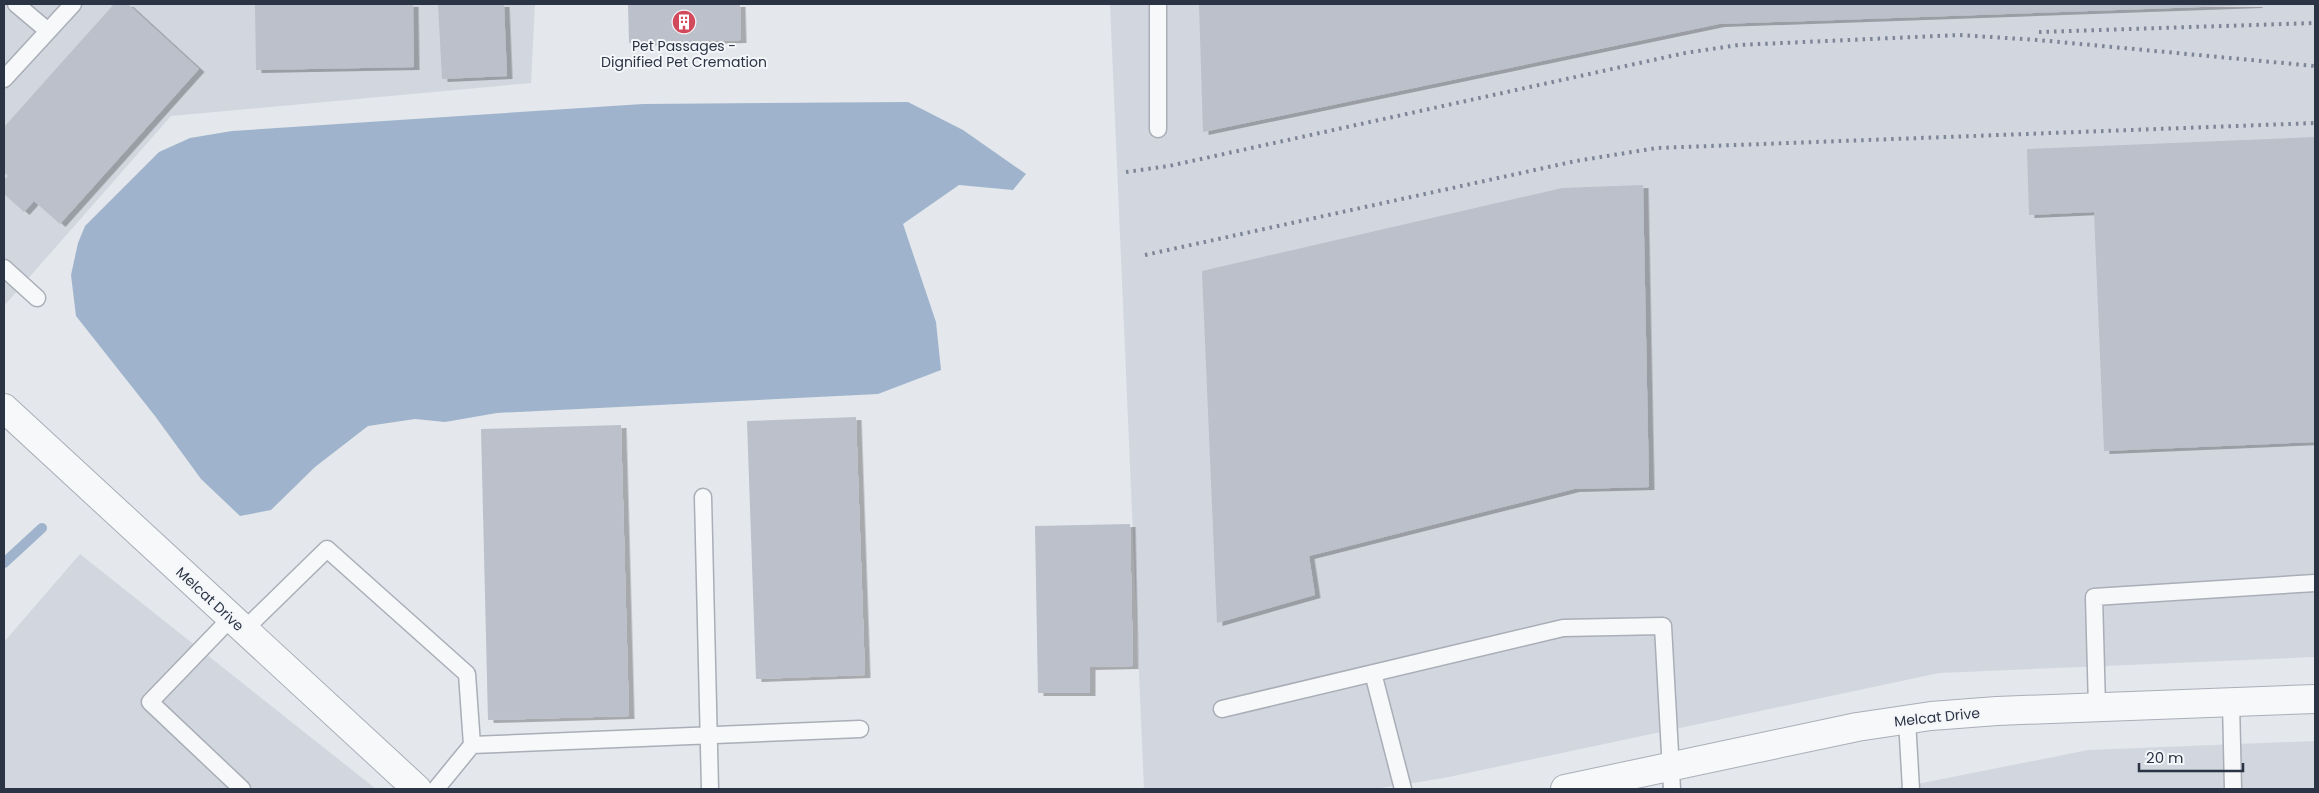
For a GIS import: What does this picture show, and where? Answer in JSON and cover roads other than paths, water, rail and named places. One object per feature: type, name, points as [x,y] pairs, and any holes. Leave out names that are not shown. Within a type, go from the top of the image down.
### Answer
[{"type":"street","name":"Melcat Drive","points":[[4,408],[238,624],[421,789]]},
{"type":"street","name":"Melcat Drive","points":[[1565,789],[1671,778],[1857,727],[1907,720],[1997,711],[2315,699]]},
{"type":"lane","points":[[16,4],[48,31]]},
{"type":"lane","points":[[4,79],[73,4]]},
{"type":"lane","points":[[1158,4],[1158,129]]},
{"type":"lane","points":[[4,268],[37,298]]},
{"type":"lane","points":[[703,497],[710,789]]},
{"type":"lane","points":[[242,789],[150,702],[327,549],[467,674],[472,745]]},
{"type":"lane","points":[[2096,707],[2094,597],[2315,583]]},
{"type":"lane","points":[[1222,709],[1563,628],[1662,626],[1671,778]]},
{"type":"lane","points":[[1373,673],[1403,789]]},
{"type":"lane","points":[[2232,702],[2233,789]]},
{"type":"lane","points":[[1907,720],[1911,789]]},
{"type":"lane","points":[[421,789],[472,745],[860,729]]},
{"type":"water","points":[[908,102],[963,130],[1026,174],[1013,190],[959,185],[903,224],[936,322],[941,370],[878,394],[497,413],[445,422],[415,419],[368,426],[315,467],[271,510],[240,516],[201,479],[155,416],[76,316],[71,275],[78,243],[85,226],[159,152],[190,138],[232,131],[643,104]]},
{"type":"waterway","points":[[4,563],[42,528]]},
{"type":"railway","points":[[2039,32],[2315,23]]},
{"type":"railway","points":[[1126,172],[1169,166],[1685,53],[1738,45],[1959,35],[2038,40],[2315,66]]},
{"type":"railway","points":[[1145,255],[1576,161],[1657,148],[2315,123]]},
{"type":"place","name":"Pet Passages - Dignified Pet Cremation","points":[[684,22]]}]
